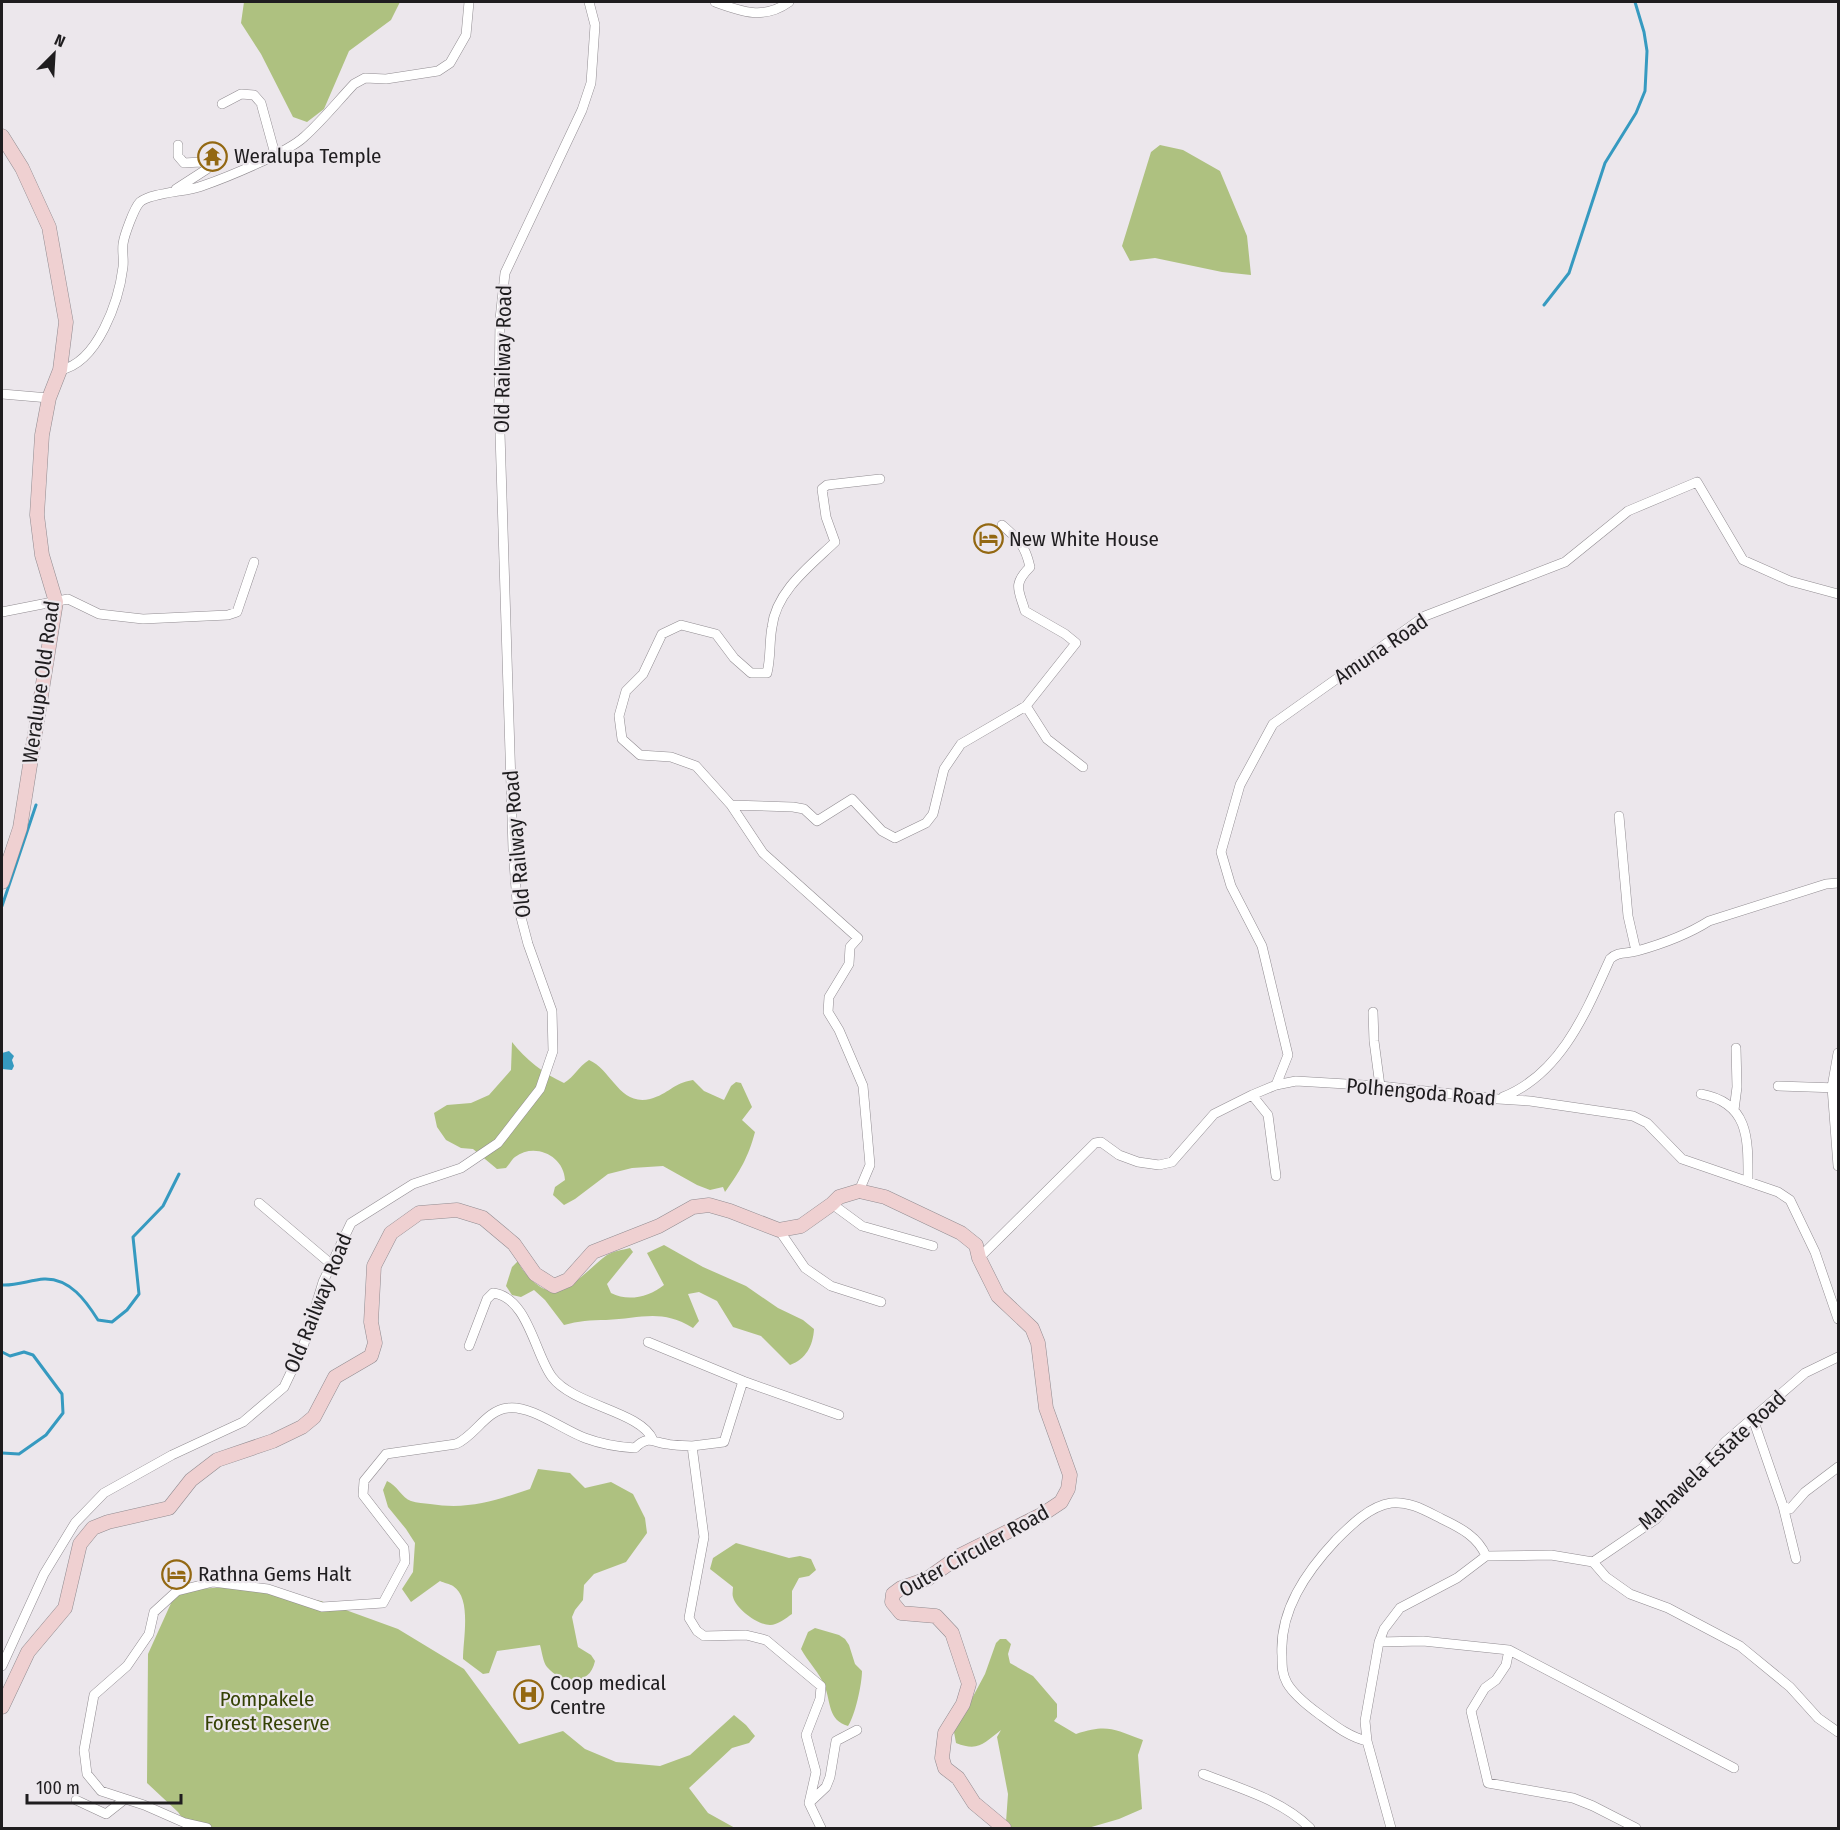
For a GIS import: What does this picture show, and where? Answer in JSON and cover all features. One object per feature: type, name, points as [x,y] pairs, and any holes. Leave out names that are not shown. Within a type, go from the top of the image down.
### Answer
[{"type":"street","points":[[60,370],[71,368],[93,349],[110,317],[123,267],[123,242],[135,209],[141,202],[171,192],[200,187],[303,139],[354,84],[365,78],[386,79],[438,71],[450,63],[466,35],[469,2]]},
{"type":"street","name":"Old Railway Road","points":[[2,1666],[44,1574],[75,1523],[104,1493],[172,1455],[243,1422],[284,1387],[303,1347],[323,1282],[351,1223],[413,1184],[461,1168],[498,1143],[540,1089],[553,1051],[552,1011],[528,944],[518,902],[513,849],[500,401],[500,319],[505,273],[582,110],[591,83],[595,25],[590,2]]},
{"type":"street","points":[[715,2],[746,13],[779,9],[789,2]]},
{"type":"street","points":[[222,104],[241,94],[254,95],[261,104],[275,154]]},
{"type":"street","name":"Weralupe Old Road","points":[[2,136],[22,168],[49,227],[66,322],[60,370],[49,398],[42,435],[37,514],[42,555],[56,602],[20,828],[2,882]]},
{"type":"street","points":[[171,192],[207,169],[207,165],[201,162],[184,163],[178,156],[178,146]]},
{"type":"street","points":[[2,394],[49,398]]},
{"type":"street","points":[[2,1707],[28,1652],[65,1608],[80,1544],[93,1528],[108,1521],[170,1508],[191,1480],[217,1460],[273,1441],[302,1427],[314,1417],[335,1377],[371,1356],[375,1343],[370,1323],[374,1266],[391,1233],[419,1213],[457,1210],[483,1218],[514,1244],[535,1274],[554,1286],[568,1280],[593,1251],[658,1226],[693,1207],[709,1205],[730,1210],[779,1230],[801,1226],[832,1204],[838,1197],[859,1191],[870,1165],[863,1086],[839,1030],[828,1012],[829,997],[849,964],[850,947],[858,938],[763,853],[731,805],[696,765],[672,757],[640,755],[622,739],[619,716],[626,691],[643,674],[662,634],[681,625],[716,634],[734,658],[751,673],[767,673],[771,657],[771,625],[780,601],[797,578],[835,542],[826,517],[822,489],[827,485],[880,479]]},
{"type":"street","name":"Amuna Road","points":[[1276,1085],[1288,1055],[1286,1044],[1262,946],[1231,886],[1221,852],[1240,785],[1273,724],[1425,616],[1565,562],[1628,511],[1697,482],[1743,560],[1790,581],[1839,594]]},
{"type":"street","points":[[731,805],[794,807],[804,809],[817,820],[852,799],[882,831],[895,838],[926,823],[933,814],[944,769],[961,744],[1026,706],[1076,644],[1065,634],[1025,611],[1018,584],[1020,577],[1030,567],[1027,554],[1021,542],[1002,525]]},
{"type":"street","points":[[2,612],[68,599],[99,614],[143,619],[228,615],[237,612],[241,606],[254,562]]},
{"type":"street","points":[[1026,706],[1047,739],[1083,767]]},
{"type":"street","points":[[1619,816],[1628,916],[1636,951]]},
{"type":"street","points":[[1498,1099],[1519,1091],[1546,1069],[1586,1014],[1610,959],[1616,954],[1636,951],[1692,932],[1709,921],[1826,884],[1839,883]]},
{"type":"street","points":[[1373,1012],[1380,1086]]},
{"type":"street","points":[[1734,1110],[1737,1087],[1736,1048]]},
{"type":"street","points":[[1838,1166],[1835,1088],[1839,1053]]},
{"type":"street","name":"Polhengoda Road","points":[[979,1258],[1095,1143],[1101,1142],[1119,1155],[1138,1162],[1159,1165],[1172,1162],[1214,1114],[1276,1085],[1296,1081],[1380,1086],[1530,1101],[1633,1116],[1647,1123],[1682,1159],[1778,1192],[1790,1200],[1815,1252],[1839,1319]]},
{"type":"street","points":[[1778,1086],[1835,1088]]},
{"type":"street","points":[[1701,1094],[1716,1097],[1734,1110],[1744,1123],[1748,1142],[1748,1181]]},
{"type":"street","points":[[1252,1095],[1268,1115],[1276,1176]]},
{"type":"street","name":"Outer Circuler Road","points":[[859,1191],[885,1197],[961,1233],[976,1245],[979,1258],[998,1296],[1032,1328],[1038,1343],[1046,1408],[1070,1475],[1068,1489],[1061,1502],[1043,1514],[961,1555],[927,1579],[901,1587],[893,1594],[892,1602],[901,1613],[936,1616],[952,1633],[969,1684],[963,1704],[945,1734],[942,1758],[945,1768],[958,1778],[974,1803],[1004,1828]]},
{"type":"street","points":[[259,1203],[331,1264]]},
{"type":"street","points":[[832,1204],[862,1226],[933,1246]]},
{"type":"street","points":[[779,1230],[805,1268],[831,1286],[881,1302]]},
{"type":"street","points":[[469,1346],[488,1299],[493,1293],[502,1294],[524,1316],[552,1378],[575,1396],[645,1426],[653,1440]]},
{"type":"street","points":[[648,1342],[743,1381],[839,1415]]},
{"type":"street","name":"Mahawela Estate Road","points":[[1593,1562],[1656,1519],[1725,1442],[1805,1373],[1839,1357]]},
{"type":"street","points":[[207,1828],[185,1823],[101,1791],[87,1774],[84,1750],[94,1695],[127,1666],[149,1634],[154,1612],[177,1591],[213,1582],[267,1588],[322,1607],[383,1603],[405,1562],[404,1548],[363,1495],[364,1481],[386,1454],[456,1444],[464,1440],[495,1412],[509,1408],[525,1410],[586,1438],[623,1447],[635,1448],[642,1441],[653,1440],[666,1444],[693,1446],[724,1442],[743,1381]]},
{"type":"street","points":[[1753,1419],[1783,1506],[1797,1559]]},
{"type":"street","points":[[693,1446],[704,1537],[688,1618],[697,1631],[704,1636],[746,1635],[766,1640],[821,1686],[820,1699],[806,1735],[816,1772],[809,1803],[821,1828]]},
{"type":"street","points":[[1783,1506],[1790,1509],[1805,1492],[1839,1467]]},
{"type":"street","points":[[1366,1741],[1341,1730],[1306,1704],[1288,1685],[1283,1674],[1281,1643],[1289,1606],[1299,1586],[1323,1553],[1345,1531],[1375,1507],[1392,1503],[1410,1503],[1463,1529],[1481,1545],[1486,1556]]},
{"type":"street","points":[[1391,1828],[1366,1741],[1365,1720],[1379,1642],[1384,1629],[1400,1608],[1457,1578],[1486,1556],[1551,1555],[1593,1562],[1606,1577],[1630,1594],[1668,1608],[1740,1646],[1790,1687],[1818,1718],[1839,1732]]},
{"type":"street","points":[[1379,1642],[1423,1641],[1509,1650],[1734,1768]]},
{"type":"street","points":[[1509,1650],[1506,1665],[1496,1680],[1485,1688],[1471,1711],[1488,1783],[1573,1798],[1636,1828]]},
{"type":"street","points":[[809,1803],[826,1787],[836,1741],[857,1730]]},
{"type":"street","points":[[1203,1774],[1283,1808],[1310,1828]]},
{"type":"street","points":[[76,1800],[106,1814],[125,1799]]},
{"type":"green space","points":[[244,2],[400,2],[391,20],[349,51],[324,109],[307,122],[293,117],[261,54],[241,23]]},
{"type":"green space","points":[[1160,145],[1183,150],[1220,171],[1247,236],[1251,275],[1222,272],[1155,258],[1130,261],[1122,246],[1151,152]]},
{"type":"green space","points":[[512,1042],[535,1066],[564,1083],[589,1060],[604,1071],[623,1092],[639,1100],[656,1097],[693,1080],[704,1091],[724,1100],[731,1086],[736,1082],[741,1083],[752,1107],[742,1120],[755,1132],[743,1164],[725,1192],[723,1187],[710,1190],[697,1185],[663,1166],[632,1168],[608,1174],[564,1205],[553,1195],[555,1187],[565,1180],[560,1164],[554,1158],[539,1151],[531,1151],[514,1158],[506,1168],[497,1169],[473,1149],[461,1148],[446,1140],[437,1127],[434,1113],[447,1105],[471,1103],[489,1095],[511,1070]]},
{"type":"green space","points":[[664,1245],[703,1267],[746,1286],[778,1308],[803,1320],[814,1329],[812,1341],[804,1355],[790,1365],[761,1336],[733,1327],[717,1301],[699,1292],[688,1294],[699,1321],[693,1328],[660,1316],[585,1321],[564,1325],[545,1300],[534,1290],[521,1297],[512,1295],[506,1286],[512,1267],[518,1261],[532,1280],[542,1288],[552,1291],[562,1289],[581,1278],[607,1255],[630,1248],[633,1252],[607,1284],[611,1293],[618,1296],[638,1297],[652,1293],[664,1285],[647,1253]]},
{"type":"green space","points":[[538,1469],[570,1473],[585,1488],[611,1482],[633,1494],[645,1518],[647,1533],[626,1562],[594,1574],[584,1585],[583,1600],[572,1617],[578,1647],[591,1655],[595,1661],[588,1675],[582,1679],[568,1680],[553,1673],[547,1667],[540,1645],[497,1651],[489,1673],[483,1674],[463,1659],[465,1609],[459,1592],[453,1586],[440,1581],[411,1602],[402,1589],[413,1572],[415,1543],[388,1507],[383,1490],[387,1481],[411,1501],[457,1506],[493,1501],[530,1489]]},
{"type":"green space","points":[[736,1543],[789,1558],[800,1556],[811,1559],[816,1570],[809,1576],[799,1578],[792,1591],[792,1614],[782,1621],[770,1625],[748,1616],[735,1602],[733,1587],[710,1569],[713,1558]]},
{"type":"green space","name":"Pompakele Forest Reserve","points":[[231,1587],[321,1601],[398,1629],[464,1669],[519,1744],[563,1731],[585,1749],[616,1762],[660,1766],[690,1755],[734,1715],[755,1736],[749,1743],[732,1748],[689,1788],[708,1813],[735,1828],[189,1828],[178,1812],[147,1783],[148,1654],[177,1590]]},
{"type":"green space","points":[[815,1628],[845,1639],[855,1664],[862,1671],[858,1700],[848,1726],[837,1720],[831,1710],[823,1682],[801,1649],[808,1632]]},
{"type":"green space","points":[[1000,1639],[1006,1639],[1011,1644],[1008,1654],[1010,1663],[1033,1676],[1057,1704],[1057,1717],[1054,1721],[1076,1734],[1096,1729],[1110,1729],[1143,1740],[1138,1755],[1142,1809],[1088,1828],[1011,1828],[1006,1822],[1008,1794],[997,1737],[1001,1730],[981,1745],[970,1747],[956,1743],[954,1732],[985,1674],[996,1643]]},
{"type":"water","points":[[9,1051],[14,1056],[12,1060],[14,1066],[12,1070],[2,1069],[2,1053]]},
{"type":"waterway","points":[[1544,305],[1569,273],[1605,163],[1636,113],[1645,91],[1647,51],[1635,2]]},
{"type":"waterway","points":[[2,906],[36,805]]},
{"type":"waterway","points":[[2,1285],[44,1279],[62,1282],[82,1298],[98,1320],[112,1322],[127,1310],[139,1294],[133,1237],[163,1206],[179,1174]]},
{"type":"waterway","points":[[2,1352],[10,1356],[24,1352],[33,1355],[62,1394],[63,1413],[46,1435],[19,1454],[2,1453]]},
{"type":"place","name":"Weralupa Temple","points":[[213,156]]},
{"type":"place","name":"New White House","points":[[988,539]]},
{"type":"place","name":"Rathna Gems Halt","points":[[177,1574]]},
{"type":"place","name":"Coop medical Centre","points":[[529,1695]]}]
